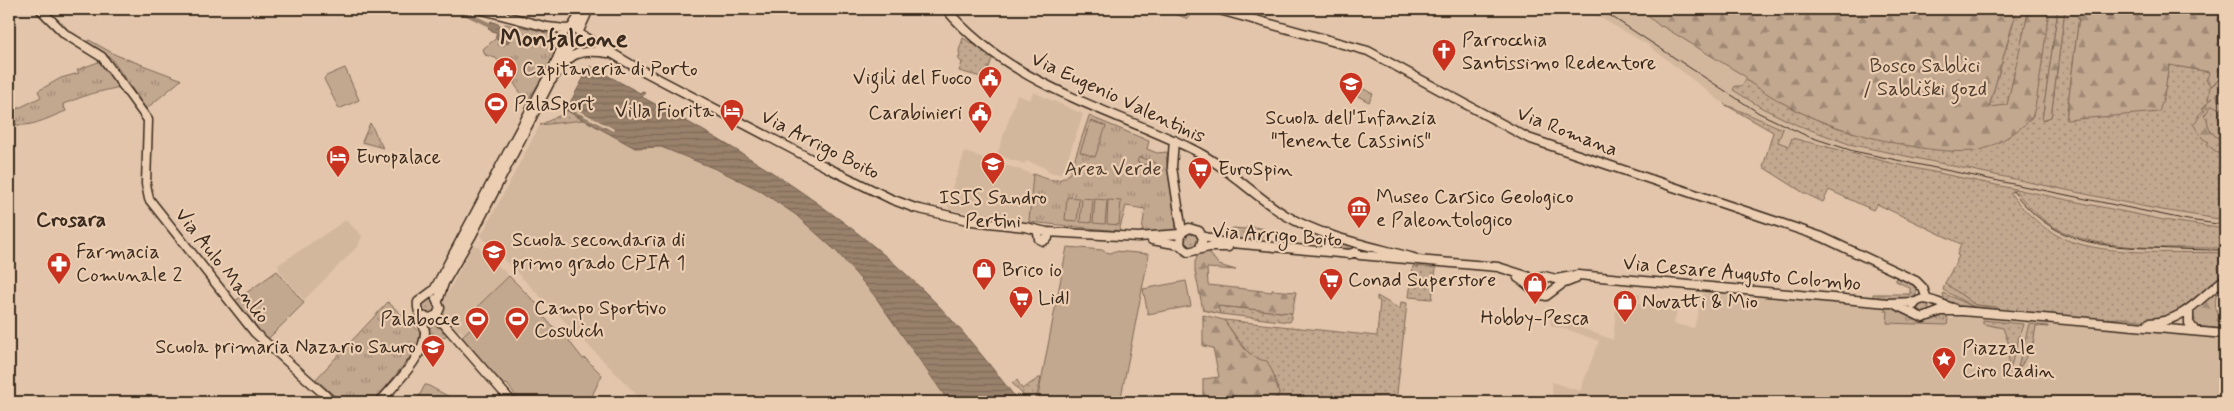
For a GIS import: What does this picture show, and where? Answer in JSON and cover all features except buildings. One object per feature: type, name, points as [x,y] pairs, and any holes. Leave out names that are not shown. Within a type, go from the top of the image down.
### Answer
[{"type":"main road","name":"Via Aulo Manlio","points":[[40,9],[64,34],[102,57],[148,120],[146,184],[149,199],[254,333],[332,402]]},
{"type":"main road","points":[[479,9],[547,27],[574,31]]},
{"type":"main road","points":[[380,402],[419,352],[424,341],[425,329],[417,309],[418,302],[434,290],[568,43],[583,9]]},
{"type":"main road","points":[[425,329],[434,316],[444,283],[472,235],[563,57],[568,43],[563,34],[574,31],[589,9]]},
{"type":"main road","name":"Via Eugenio Valentinis","points":[[946,9],[972,37],[1042,84],[1192,148],[1282,212],[1327,233],[1425,263],[1502,272],[1513,276],[1535,290]]},
{"type":"main road","name":"Via Romana","points":[[1216,9],[1368,51],[1528,138],[1822,237],[1921,285],[1929,300]]},
{"type":"main road","points":[[547,27],[568,43]]},
{"type":"main road","name":"Via Arrigo Boito","points":[[574,31],[609,52],[824,166],[891,199],[915,208],[955,218],[1044,232],[1138,237],[1180,245],[1185,251],[1191,252],[1200,248],[1235,248],[1354,255]]},
{"type":"main road","name":"Via Arrigo Boito","points":[[568,43],[609,52]]},
{"type":"main road","points":[[551,81],[568,58],[577,53],[584,51],[609,52]]},
{"type":"main road","points":[[1174,140],[1172,167],[1181,233],[1180,245]]},
{"type":"main road","name":"Via Arrigo Boito","points":[[1138,237],[1181,233],[1186,229],[1194,228],[1202,236],[1221,242],[1425,263]]},
{"type":"main road","points":[[1322,251],[1329,244],[1327,233]]},
{"type":"main road","name":"Via Arrigo Boito","points":[[1200,248],[1202,236]]},
{"type":"main road","points":[[1353,241],[1354,255]]},
{"type":"main road","name":"Via Eugenio Valentinis","points":[[1425,263],[1498,267],[1526,277],[1539,277]]},
{"type":"main road","name":"Via Cesare Augusto Colombo","points":[[1539,277],[1556,279],[1578,275],[1888,303],[1929,300],[1962,311]]},
{"type":"main road","points":[[1539,277],[1534,284],[1535,290],[1539,294],[1546,296],[1554,289],[1553,282],[1549,277]]},
{"type":"main road","name":"Via Cesare Augusto Colombo","points":[[1554,289],[1571,280],[1592,277]]},
{"type":"main road","points":[[2120,325],[2164,323],[2176,318],[2225,279]]},
{"type":"main road","points":[[1910,280],[1919,288],[1914,308],[1915,313]]},
{"type":"main road","points":[[428,296],[434,297],[438,301]]},
{"type":"main road","points":[[1929,300],[1933,308],[1930,315]]},
{"type":"main road","name":"Via Cesare Augusto Colombo","points":[[1888,303],[1923,318],[1941,311],[1962,311],[2225,334]]},
{"type":"main road","points":[[2189,308],[2189,323],[2195,331]]},
{"type":"main road","points":[[421,316],[434,316],[444,324],[512,402]]},
{"type":"shaded area","points":[[1585,9],[1645,9],[1644,13],[1661,27],[1684,38],[1747,77],[1741,86],[1733,90],[1762,108],[1797,125],[1849,144],[2156,209],[2225,220],[2225,229],[2164,220],[1895,164],[1840,151],[1803,139],[1789,146],[1778,142],[1783,129],[1724,104],[1648,45]]},
{"type":"shaded area","points":[[491,21],[500,25],[512,36],[507,44],[495,37],[497,33],[488,29]]},
{"type":"shaded area","points":[[590,66],[640,93],[642,91],[645,92],[642,97],[754,161],[826,209],[860,235],[938,305],[1019,402],[949,402],[874,295],[837,252],[796,215],[759,190],[718,170],[661,147],[635,148],[566,110]]},
{"type":"shaded area","points":[[1033,92],[1083,114],[1064,170],[1059,174],[1048,172],[1046,168],[1026,161],[1025,164],[997,155],[1017,95],[1030,100]]},
{"type":"shaded area","points":[[583,120],[635,148],[661,147],[718,170],[759,190],[796,215],[837,252],[874,295],[949,402],[644,402],[481,236],[540,125]]},
{"type":"shaded area","name":"ISIS Sandro Pertini","points":[[965,152],[1033,174],[1029,221],[991,217],[949,209],[947,202]]},
{"type":"shaded area","points":[[2015,189],[2039,216],[2055,227],[2085,240],[2115,245],[2225,248],[2225,253],[2120,250],[2074,243],[2055,233],[2031,216],[2010,193]]},
{"type":"shaded area","points":[[346,220],[362,236],[358,246],[304,300],[280,272],[278,265]]},
{"type":"shaded area","points":[[473,245],[479,247],[509,276],[480,305],[475,313],[472,327],[464,334],[448,323],[443,312],[443,302]]},
{"type":"shaded area","points":[[1618,291],[1640,294],[1639,303],[1677,310],[1674,324],[1694,328],[1704,291],[1890,307],[1917,321],[1925,322],[1938,318],[1952,319],[1956,317],[2225,338],[2225,402],[1553,402],[1552,382],[1580,391],[1599,341],[1569,330],[1551,326],[1551,319],[1568,323],[1613,340]]},
{"type":"green space","points":[[1163,9],[1193,9],[1188,19]]},
{"type":"green space","name":"Bosco Sablici / Sabliški gozd","points":[[1645,9],[2017,9],[1989,107],[2007,105],[2029,9],[2049,9],[2039,84],[2032,117],[2013,133],[1997,143],[1981,150],[1956,151],[1914,147],[1869,137],[1828,124],[1802,113],[1746,80],[1746,77],[1661,27],[1644,13]]},
{"type":"green space","points":[[2017,9],[2029,9],[2007,106],[1989,107]]},
{"type":"green space","points":[[2049,9],[2058,9],[2042,120],[2051,117],[2065,9],[2080,9],[2066,119],[2164,96],[2169,65],[2210,72],[2211,85],[2222,77],[2225,78],[2225,82],[2222,82],[2217,94],[2225,90],[2223,101],[2217,101],[2218,98],[2198,115],[2209,142],[2207,144],[2225,159],[2225,220],[2156,209],[1849,144],[1797,125],[1762,108],[1733,90],[1735,86],[1741,86],[1746,80],[1794,109],[1820,121],[1842,129],[1924,148],[2033,115]]},
{"type":"green space","points":[[2058,9],[2065,9],[2051,117],[2042,120]]},
{"type":"green space","points":[[2080,9],[2225,9],[2225,78],[2222,77],[2211,86],[2206,80],[2210,72],[2169,65],[2164,96],[2159,112],[2066,120]]},
{"type":"green space","points":[[505,24],[542,31],[555,38],[559,43],[553,61],[528,100],[525,99],[496,58],[485,55],[483,49],[499,36]]},
{"type":"green space","points":[[963,38],[991,55],[992,59],[985,78],[959,71],[962,63],[958,58],[960,57],[959,51]]},
{"type":"green space","points":[[89,40],[116,55],[181,80],[146,109],[111,58],[86,43]]},
{"type":"green space","points":[[101,61],[120,87],[90,94],[63,104],[66,111],[38,122],[23,125],[9,123],[9,113],[41,97],[38,91],[61,78],[79,73],[77,70]]},
{"type":"green space","points":[[345,68],[359,100],[339,109],[324,79],[326,76]]},
{"type":"green space","points":[[2220,79],[2225,82],[2225,90],[2217,94],[2218,101],[2223,101],[2225,98],[2225,105],[2220,109],[2212,105],[2204,116],[2213,134],[2221,140],[2225,139],[2225,159],[2207,144],[2209,142],[2203,139],[2193,124],[2205,111],[2202,108],[2213,98],[2208,101],[2210,87]]},
{"type":"green space","points":[[1360,87],[1373,94],[1369,102],[1356,95]]},
{"type":"green space","points":[[1724,104],[1783,129],[1778,142],[1789,146],[1792,138],[1895,164],[2164,220],[2225,229],[2225,248],[2160,248],[2114,245],[2072,235],[2054,227],[2033,210],[2015,190],[2010,193],[2023,209],[2039,223],[2066,240],[2111,250],[2225,253],[2225,275],[2174,315],[2150,321],[2121,318],[2096,319],[1997,311],[1996,307],[1975,305],[1945,283],[1959,256],[1957,255],[1961,244],[1877,204],[1873,210],[1829,190],[1823,202],[1804,193],[1763,167],[1773,132]]},
{"type":"green space","points":[[2212,105],[2225,105],[2220,113],[2224,116],[2225,114],[2225,139],[2221,140],[2213,134],[2209,129],[2207,119],[2203,116]]},
{"type":"green space","points":[[566,110],[583,120],[540,125],[563,114]]},
{"type":"green space","name":"Area Verde","points":[[1089,116],[1149,141],[1147,149],[1157,153],[1167,152],[1168,158],[1166,157],[1176,225],[1174,231],[1142,232],[1145,209],[1126,206],[1119,231],[1029,222],[1033,174],[1057,180],[1066,177],[1070,173]]},
{"type":"green space","points":[[1091,121],[1106,126],[1095,157],[1080,152]]},
{"type":"green space","points":[[370,123],[383,148],[362,142]]},
{"type":"green space","points":[[1139,157],[1156,163],[1155,168],[1137,162]]},
{"type":"green space","points":[[1067,197],[1079,198],[1077,221],[1065,220]]},
{"type":"green space","points":[[1082,198],[1093,199],[1091,223],[1080,222]]},
{"type":"green space","points":[[1095,199],[1107,200],[1105,224],[1093,223]]},
{"type":"green space","points":[[1108,200],[1121,201],[1119,225],[1107,224]]},
{"type":"green space","points":[[1248,226],[1265,229],[1263,232],[1265,234],[1260,243],[1229,239],[1230,230],[1233,228],[1245,229]]},
{"type":"green space","points":[[1191,233],[1196,235],[1198,240],[1196,245],[1191,247],[1186,245],[1184,240],[1186,235]]},
{"type":"green space","points":[[1332,238],[1352,245],[1352,250],[1332,248]]},
{"type":"green space","points":[[1067,247],[1102,250],[1111,253],[1114,251],[1149,254],[1121,397],[1122,402],[1035,402],[1036,397],[1038,397]]},
{"type":"green space","points":[[1208,251],[1219,265],[1236,270],[1207,268],[1208,285],[1272,292],[1272,290],[1296,292],[1292,313],[1218,306],[1220,314],[1203,310],[1195,262],[1198,255]]},
{"type":"green space","points":[[1413,266],[1436,268],[1432,299],[1409,297]]},
{"type":"green space","points":[[277,271],[304,303],[267,340],[235,301]]},
{"type":"green space","name":"Campo Sportivo Cosulich","points":[[509,276],[541,308],[539,311],[552,326],[571,339],[569,341],[583,359],[585,358],[602,375],[589,402],[520,401],[507,384],[503,385],[461,337],[472,327],[475,313],[480,304]]},
{"type":"green space","points":[[1896,276],[1913,285],[1917,291],[1915,297],[1906,299],[1873,299],[1873,294],[1910,294],[1910,288],[1896,281]]},
{"type":"green space","points":[[1186,281],[1191,306],[1148,314],[1143,289]]},
{"type":"green space","points":[[1945,283],[1975,305],[1996,307],[1997,311],[1978,309],[1943,290]]},
{"type":"green space","points":[[2214,291],[2217,292],[2216,310],[2225,329],[2194,326],[2193,314],[2195,309]]},
{"type":"green space","points":[[1943,293],[1976,308],[1976,309],[1945,303]]},
{"type":"green space","points":[[1377,296],[1400,309],[1401,302],[1407,303],[1396,402],[1272,402],[1279,394],[1257,360],[1244,348],[1224,320],[1377,336],[1380,301],[1377,300]]},
{"type":"green space","points":[[428,298],[434,300],[437,305],[433,315],[422,314],[421,303]]},
{"type":"green space","points":[[388,302],[420,332],[418,347],[374,402],[341,402],[316,379]]},
{"type":"green space","points":[[1921,302],[1925,302],[1929,308],[1925,314],[1921,314],[1917,310],[1917,306]]},
{"type":"green space","points":[[1217,306],[1292,313],[1290,322],[1220,314]]},
{"type":"green space","points":[[1886,306],[1909,314],[1920,321],[1929,321],[1942,314],[1948,318],[1947,325],[1887,323],[1888,311],[1885,311]]},
{"type":"green space","points":[[1203,315],[1224,320],[1247,351],[1253,356],[1267,361],[1273,373],[1279,394],[1272,402],[1203,397],[1203,379],[1219,377],[1213,348],[1203,346]]},
{"type":"green space","points":[[1983,320],[2023,324],[2009,373],[2010,347],[2003,328],[1983,324]]},
{"type":"green space","points":[[437,324],[447,335],[434,344],[421,360],[430,328],[432,325]]},
{"type":"green space","points":[[2029,324],[2048,327],[2036,326],[2033,344],[2021,366],[2018,367]]},
{"type":"green space","points":[[1041,378],[1035,402],[1025,402],[1024,396],[1012,383],[1017,380],[1022,389]]},
{"type":"green space","points":[[425,385],[427,385],[459,402],[416,402]]},
{"type":"pier","points":[[568,105],[614,129],[613,131],[567,107]]},
{"type":"waterway","points":[[457,9],[494,27]]},
{"type":"railway","points":[[1600,9],[1759,113],[1807,136],[1853,151],[2188,220],[2225,225]]},
{"type":"railway","points":[[2013,191],[2042,220],[2057,230],[2089,242],[2127,247],[2225,250]]},
{"type":"place","name":"Parrocchia Santissimo Redentore","points":[[1444,72]]},
{"type":"place","name":"Capitaneria di Porto","points":[[505,90]]},
{"type":"place","name":"Vigili del Fuoco","points":[[990,99]]},
{"type":"place","name":"Scuola dell'Infanzia \"Tenente Cassinis\"","points":[[1351,105]]},
{"type":"place","name":"PalaSport","points":[[496,125]]},
{"type":"place","name":"Villa Fiorita","points":[[732,132]]},
{"type":"place","name":"Carabinieri","points":[[980,134]]},
{"type":"place","name":"Europalace","points":[[338,178]]},
{"type":"place","name":"ISIS Sandro Pertini","points":[[993,185]]},
{"type":"place","name":"EuroSpin","points":[[1200,190]]},
{"type":"place","name":"Museo Carsico Geologico e Paleontologico","points":[[1359,229]]},
{"type":"place","name":"Scuola secondaria di primo grado CPIA 1","points":[[494,273]]},
{"type":"place","name":"Farmacia Comunale 2","points":[[59,285]]},
{"type":"place","name":"Brico io","points":[[984,291]]},
{"type":"place","name":"Conad Superstore","points":[[1331,301]]},
{"type":"place","name":"Hobby-Pesca","points":[[1535,305]]},
{"type":"place","name":"Lidl","points":[[1021,319]]},
{"type":"place","name":"Novatti & Mio","points":[[1625,323]]},
{"type":"place","name":"Palabocce","points":[[477,340]]},
{"type":"place","name":"Campo Sportivo Cosulich","points":[[517,340]]},
{"type":"place","name":"Scuola primaria Nazario Sauro","points":[[433,368]]},
{"type":"place","name":"Piazzale Ciro Radin","points":[[1944,380]]},
{"type":"district","name":"Monfalcone","points":[[564,39]]},
{"type":"district","name":"Crosara","points":[[71,220]]}]
